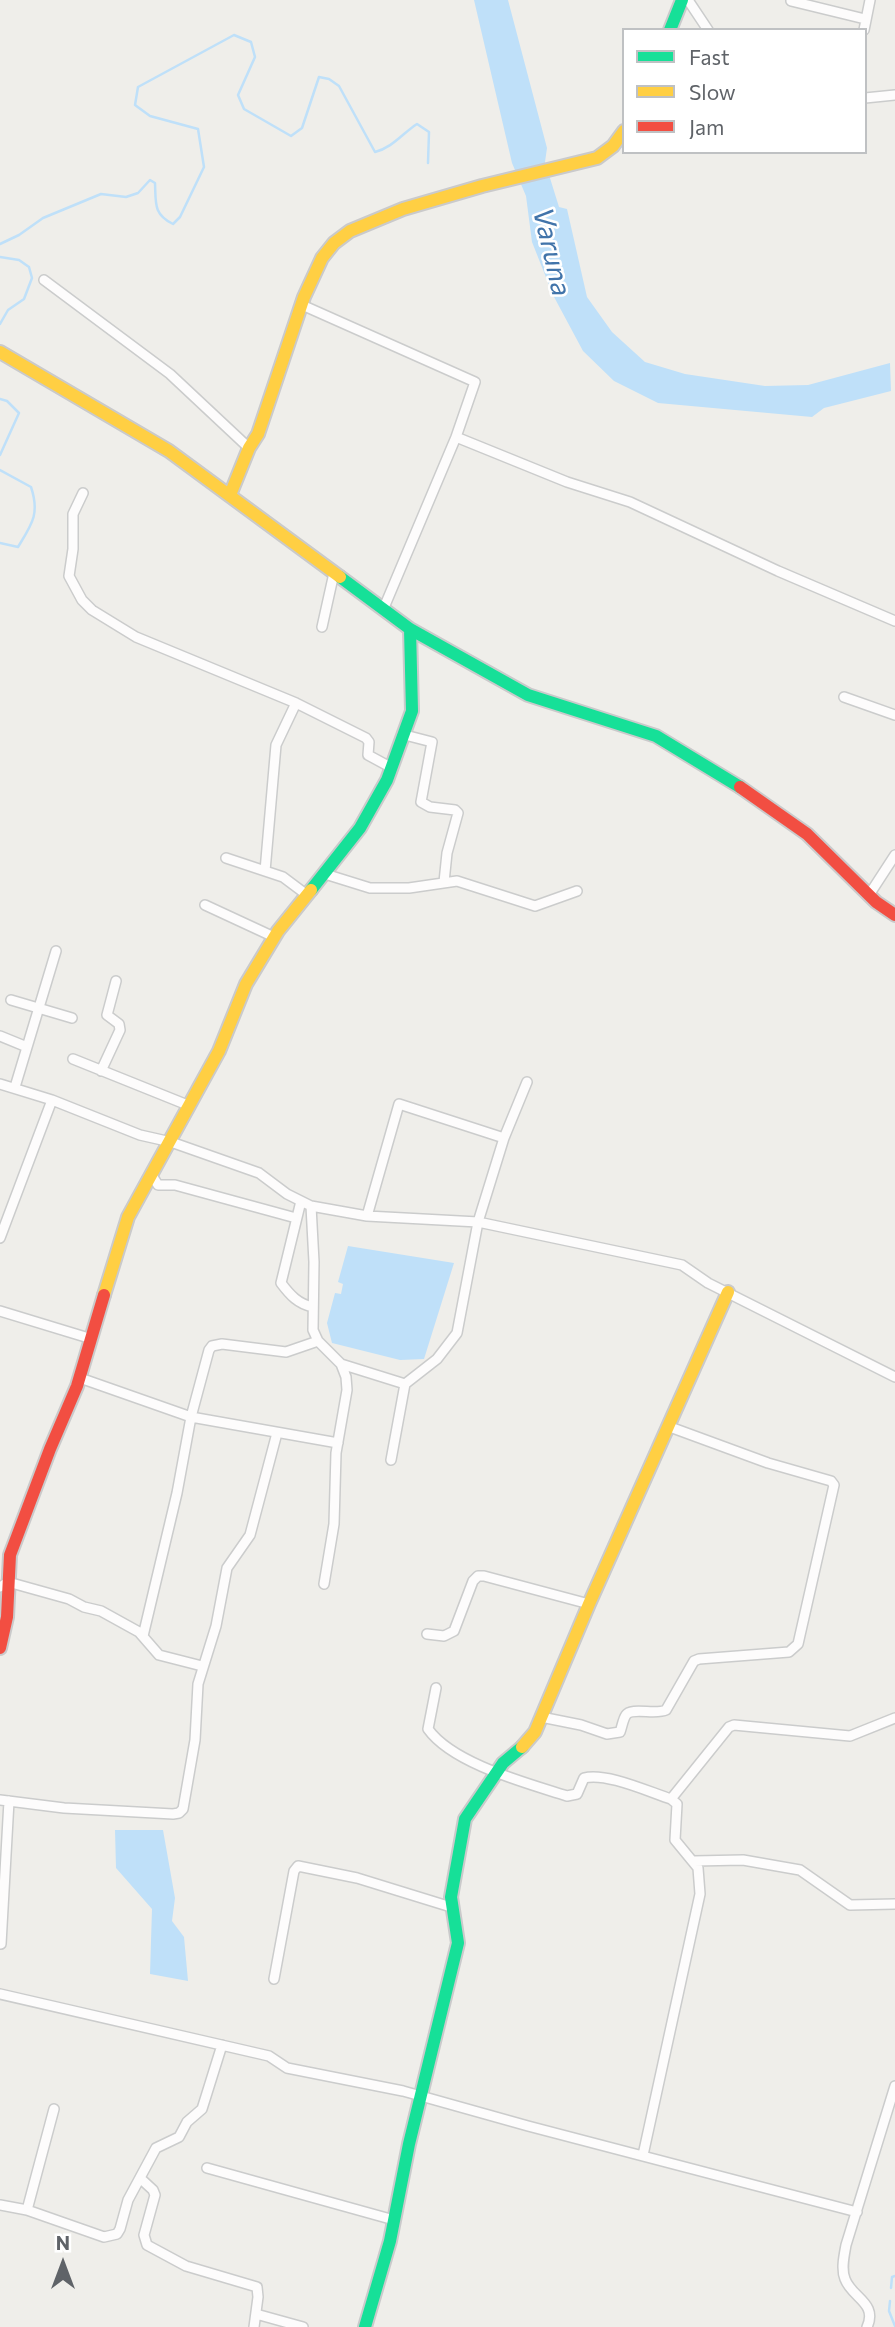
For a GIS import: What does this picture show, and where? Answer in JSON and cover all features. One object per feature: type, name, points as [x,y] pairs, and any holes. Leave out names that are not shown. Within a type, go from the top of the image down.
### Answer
[{"type":"street","points":[[671,28],[682,0]]},
{"type":"street","points":[[688,0],[707,28]]},
{"type":"street","points":[[864,28],[870,0]]},
{"type":"street","points":[[791,1],[865,19]]},
{"type":"street","points":[[867,98],[895,95]]},
{"type":"street","points":[[230,495],[249,448],[258,434],[302,305],[322,258],[334,243],[350,231],[403,209],[482,186],[597,158],[622,133]]},
{"type":"street","points":[[44,280],[170,374],[249,448]]},
{"type":"street","points":[[302,305],[475,382],[456,437],[383,610]]},
{"type":"street","points":[[0,352],[169,451],[410,629],[528,695],[656,736],[782,814],[807,834],[869,895],[895,915]]},
{"type":"street","points":[[456,437],[567,482],[630,502],[778,571],[895,621]]},
{"type":"street","points":[[83,493],[73,514],[73,548],[69,576],[82,600],[92,610],[136,638],[296,702],[366,738],[369,743],[368,755],[392,768]]},
{"type":"street","points":[[322,627],[334,573]]},
{"type":"street","points":[[0,1648],[7,1617],[4,1585],[10,1555],[80,1378],[128,1217],[219,1051],[246,984],[274,937],[360,828],[392,768],[412,711],[410,629]]},
{"type":"street","points":[[844,697],[895,715]]},
{"type":"street","points":[[265,871],[276,745],[296,702]]},
{"type":"street","points":[[405,735],[432,742],[421,802],[430,807],[455,810],[458,813],[447,853],[444,882]]},
{"type":"street","points":[[869,895],[895,855]]},
{"type":"street","points":[[226,858],[283,877],[307,895]]},
{"type":"street","points":[[325,874],[370,888],[409,888],[457,881],[535,906],[577,891]]},
{"type":"street","points":[[205,905],[274,937]]},
{"type":"street","points":[[15,1087],[56,951]]},
{"type":"street","points":[[101,1071],[120,1030],[119,1024],[107,1015],[116,981]]},
{"type":"street","points":[[11,1000],[72,1018]]},
{"type":"street","points":[[0,1036],[27,1047]]},
{"type":"street","points":[[73,1059],[190,1106]]},
{"type":"street","points":[[391,1460],[405,1384],[437,1359],[457,1333],[478,1222],[504,1138],[527,1082]]},
{"type":"street","points":[[0,1084],[52,1100],[140,1135],[171,1142],[259,1172],[301,1202],[311,1206],[367,1216],[478,1222],[681,1265],[708,1283],[895,1377]]},
{"type":"street","points":[[0,1238],[52,1100]]},
{"type":"street","points":[[367,1216],[399,1104],[504,1138]]},
{"type":"street","points":[[151,1174],[158,1185],[175,1185],[296,1218]]},
{"type":"street","points":[[301,1202],[281,1283],[297,1301],[313,1307]]},
{"type":"street","points":[[311,1206],[313,1330],[318,1340],[341,1364],[347,1390],[334,1479],[334,1524],[324,1584]]},
{"type":"street","points":[[365,2327],[394,2220],[458,1942],[457,1920],[451,1907],[451,1897],[465,1819],[508,1758],[532,1738],[728,1292]]},
{"type":"street","points":[[0,1311],[92,1339]]},
{"type":"street","points":[[143,1636],[177,1493],[191,1417],[209,1350],[212,1346],[222,1344],[286,1352],[318,1340]]},
{"type":"street","points":[[341,1364],[405,1384]]},
{"type":"street","points":[[80,1378],[191,1417],[338,1443]]},
{"type":"street","points":[[541,1717],[614,1734],[620,1732],[626,1714],[631,1711],[659,1714],[666,1710],[694,1661],[789,1653],[798,1644],[834,1485],[831,1481],[670,1427]]},
{"type":"street","points":[[1,1944],[4,1800],[64,1808],[179,1813],[183,1809],[195,1740],[198,1684],[202,1666],[216,1626],[227,1568],[250,1535],[277,1433]]},
{"type":"street","points":[[426,1634],[444,1636],[454,1631],[473,1581],[478,1576],[589,1604]]},
{"type":"street","points":[[4,1585],[69,1599],[101,1611],[143,1636],[159,1655],[202,1666]]},
{"type":"street","points":[[436,1688],[428,1729],[457,1753],[498,1773],[567,1796],[577,1794],[581,1783],[589,1777],[611,1779],[671,1799],[677,1804],[675,1840],[698,1868],[700,1894],[643,2155]]},
{"type":"street","points":[[671,1799],[729,1727],[734,1725],[850,1736],[895,1718]]},
{"type":"street","points":[[694,1861],[743,1860],[800,1870],[850,1905],[895,1904]]},
{"type":"street","points":[[274,1979],[294,1871],[298,1866],[357,1878],[451,1907]]},
{"type":"street","points":[[0,1994],[273,2057],[287,2068],[421,2096],[857,2212]]},
{"type":"street","points":[[0,2205],[27,2210],[110,2238],[120,2229],[128,2200],[156,2148],[179,2137],[187,2122],[202,2109],[222,2045]]},
{"type":"street","points":[[867,2327],[870,2320],[867,2304],[844,2277],[846,2245],[895,2086]]},
{"type":"street","points":[[27,2210],[54,2109]]},
{"type":"street","points":[[208,2168],[394,2220]]},
{"type":"street","points":[[140,2178],[155,2195],[144,2235],[147,2245],[186,2266],[257,2287],[254,2327]]},
{"type":"street","points":[[256,2314],[303,2327]]},
{"type":"water","name":"Varuna","points":[[474,0],[508,0],[547,148],[545,162],[559,207],[567,209],[587,297],[612,332],[645,362],[685,374],[765,386],[808,385],[890,363],[891,391],[824,408],[812,417],[658,403],[614,381],[583,351],[553,295],[532,242],[526,196],[512,163]]},
{"type":"water","points":[[348,1246],[454,1263],[424,1359],[400,1360],[332,1343],[327,1323],[335,1293],[341,1294],[343,1284],[338,1282]]},
{"type":"water","points":[[115,1830],[163,1830],[175,1898],[172,1921],[184,1937],[188,1981],[150,1974],[152,1909],[116,1868]]},
{"type":"waterway","points":[[0,244],[19,235],[43,218],[101,194],[126,197],[138,193],[150,180],[155,183],[159,212],[173,224],[180,217],[204,167],[198,129],[150,116],[135,105],[138,87],[234,35],[251,42],[255,57],[238,95],[244,109],[291,136],[302,128],[319,77],[329,79],[339,86],[375,152],[392,144],[417,124],[429,132],[428,163]]},
{"type":"waterway","points":[[0,257],[19,260],[29,267],[32,278],[24,299],[8,310],[0,324]]},
{"type":"waterway","points":[[0,399],[7,401],[19,413],[0,455]]},
{"type":"waterway","points":[[0,470],[31,487],[35,505],[31,525],[18,547],[0,543]]},
{"type":"waterway","points":[[891,2288],[892,2277],[895,2276]]},
{"type":"waterway","points":[[890,2301],[889,2311],[895,2326]]},
{"type":"traffic: fast","points":[[671,28],[682,0]]},
{"type":"traffic: fast","points":[[340,577],[410,629],[528,695],[656,736],[740,787]]},
{"type":"traffic: fast","points":[[311,890],[360,828],[387,780],[412,711],[410,629]]},
{"type":"traffic: fast","points":[[365,2327],[390,2241],[409,2144],[458,1943],[451,1897],[465,1819],[503,1763],[522,1747]]},
{"type":"traffic: slow","points":[[230,495],[249,448],[258,434],[304,297],[322,258],[334,243],[350,231],[403,209],[482,186],[597,158],[613,146],[622,134]]},
{"type":"traffic: slow","points":[[0,352],[169,451],[340,577]]},
{"type":"traffic: slow","points":[[104,1295],[128,1217],[219,1051],[246,984],[278,931],[311,890]]},
{"type":"traffic: slow","points":[[522,1747],[535,1732],[728,1292]]},
{"type":"traffic: jam","points":[[740,787],[807,834],[876,902],[895,915]]},
{"type":"traffic: jam","points":[[0,1648],[7,1617],[10,1555],[77,1386],[104,1295]]}]
